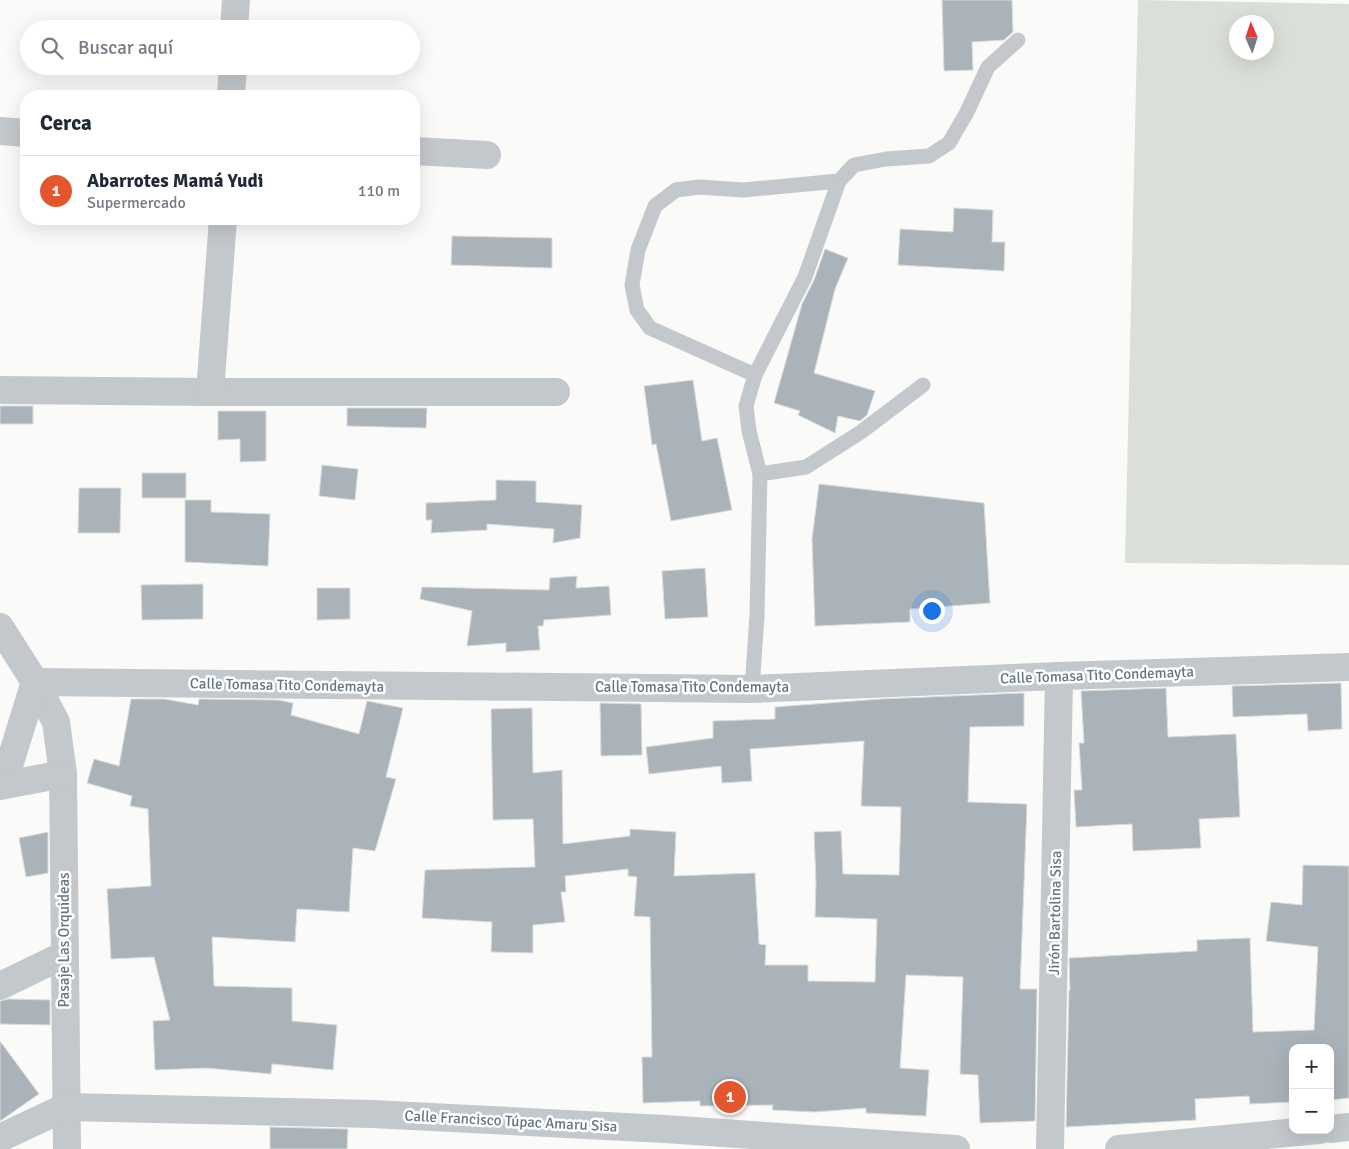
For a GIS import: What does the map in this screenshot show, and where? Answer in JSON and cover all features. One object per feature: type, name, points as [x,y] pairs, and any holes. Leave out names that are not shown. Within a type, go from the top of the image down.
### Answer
[{"type":"street","points":[[235,20],[236,0]]},
{"type":"street","points":[[231,90],[232,75]]},
{"type":"street","points":[[0,132],[20,133]]},
{"type":"street","points":[[420,151],[487,155]]},
{"type":"street","points":[[210,392],[223,225]]},
{"type":"street","points":[[0,390],[556,392]]},
{"type":"street","name":"Pasaje Las Orquideas","points":[[0,628],[35,682],[56,722],[64,774],[67,1149]]},
{"type":"street","name":"Calle Tomasa Tito Condemayta","points":[[35,682],[752,689],[1059,676],[1349,667]]},
{"type":"street","name":"Jirón Bartolina Sisa","points":[[1050,1149],[1059,676]]},
{"type":"street","points":[[35,682],[2,785],[64,774]]},
{"type":"street","points":[[0,986],[64,954]]},
{"type":"street","points":[[0,1138],[66,1107]]},
{"type":"street","name":"Calle Francisco Túpac Amaru Sisa","points":[[66,1107],[372,1114],[665,1129],[956,1149]]},
{"type":"street","points":[[1334,1129],[1349,1127]]},
{"type":"street","points":[[1119,1149],[1289,1133]]},
{"type":"lane","points":[[752,689],[757,616],[760,474],[749,431],[746,406],[755,375],[804,277],[839,181],[854,165],[886,159],[929,156],[949,143],[966,114],[988,67],[1018,40]]},
{"type":"lane","points":[[755,375],[650,328],[638,310],[632,284],[638,250],[655,206],[676,190],[699,187],[743,190],[839,181]]},
{"type":"lane","points":[[760,474],[806,467],[861,432],[923,385]]},
{"type":"shaded area","points":[[1138,0],[1349,4],[1349,565],[1125,563]]},
{"type":"building","points":[[942,0],[1012,0],[1013,32],[1004,40],[972,42],[973,70],[944,71]]},
{"type":"building","points":[[954,208],[993,210],[992,242],[1005,242],[1004,271],[898,265],[900,229],[953,232]]},
{"type":"building","points":[[452,236],[552,238],[552,268],[451,265]]},
{"type":"building","points":[[825,249],[848,258],[835,289],[814,373],[875,391],[867,415],[860,421],[838,416],[835,433],[798,415],[800,411],[774,403],[802,304],[814,280]]},
{"type":"building","points":[[693,380],[702,441],[717,438],[732,510],[671,521],[656,444],[652,445],[644,386]]},
{"type":"building","points":[[0,406],[33,406],[33,424],[0,424]]},
{"type":"building","points":[[347,408],[427,408],[426,428],[347,426]]},
{"type":"building","points":[[218,411],[266,411],[266,461],[240,462],[240,439],[218,440]]},
{"type":"building","points":[[322,465],[358,469],[355,500],[319,496]]},
{"type":"building","points":[[142,473],[186,473],[186,498],[142,498]]},
{"type":"building","points":[[496,480],[536,481],[536,502],[582,505],[580,538],[553,543],[554,529],[487,524],[487,530],[431,533],[432,520],[426,520],[426,503],[496,500]]},
{"type":"building","points":[[819,484],[984,503],[990,603],[910,609],[910,622],[815,626],[812,539]]},
{"type":"building","points":[[79,488],[121,488],[120,533],[78,533]]},
{"type":"building","points":[[185,500],[211,500],[211,512],[270,514],[268,566],[185,562]]},
{"type":"building","points":[[705,568],[708,617],[665,619],[662,571]]},
{"type":"building","points":[[577,576],[576,588],[609,586],[611,615],[544,620],[543,626],[538,626],[540,650],[506,652],[506,643],[467,646],[472,611],[420,599],[422,587],[549,590],[550,578]]},
{"type":"building","points":[[203,584],[203,619],[142,620],[141,585]]},
{"type":"building","points":[[317,588],[350,588],[350,619],[317,620]]},
{"type":"building","points":[[1341,683],[1342,729],[1308,731],[1307,714],[1233,717],[1232,686]]},
{"type":"building","points":[[1166,688],[1168,737],[1236,734],[1240,817],[1199,819],[1201,848],[1133,851],[1132,824],[1076,827],[1074,790],[1082,790],[1079,743],[1084,743],[1081,691]]},
{"type":"building","points":[[1024,693],[1024,726],[970,727],[968,802],[1027,804],[1020,989],[1037,989],[1035,1121],[980,1123],[978,1075],[960,1074],[963,977],[906,975],[900,1068],[929,1070],[926,1116],[866,1113],[866,1108],[815,1112],[772,1110],[773,1105],[700,1106],[700,1101],[643,1103],[642,1057],[652,1057],[650,917],[634,916],[637,877],[628,876],[628,869],[565,876],[566,892],[561,892],[565,922],[533,925],[533,953],[491,952],[492,922],[422,918],[425,870],[535,867],[533,819],[493,820],[491,709],[532,708],[533,773],[562,770],[563,844],[630,836],[630,829],[676,832],[674,876],[755,873],[759,944],[766,945],[765,965],[808,965],[808,981],[875,982],[877,919],[815,917],[814,832],[841,831],[843,874],[899,875],[901,807],[861,806],[864,741],[750,749],[752,781],[722,783],[721,766],[649,774],[646,747],[713,738],[713,721],[775,719],[775,707],[881,699]]},
{"type":"building","points":[[131,699],[164,699],[198,705],[199,699],[278,700],[293,703],[291,715],[359,734],[367,701],[403,708],[386,777],[396,779],[375,851],[353,848],[349,912],[297,909],[295,942],[212,937],[214,986],[292,988],[292,1021],[337,1025],[333,1070],[272,1064],[271,1074],[206,1068],[155,1070],[153,1021],[170,1020],[154,957],[111,959],[107,889],[151,886],[148,809],[130,806],[132,796],[87,783],[94,759],[119,766]]},
{"type":"building","points":[[600,703],[641,704],[642,755],[601,756]]},
{"type":"building","points":[[48,832],[48,873],[26,877],[19,838]]},
{"type":"building","points":[[1303,865],[1349,866],[1349,1098],[1334,1100],[1334,1044],[1289,1044],[1289,1102],[1250,1104],[1249,1096],[1195,1099],[1196,1120],[1066,1127],[1070,990],[1069,958],[1197,951],[1197,940],[1250,938],[1253,1032],[1314,1030],[1318,947],[1266,941],[1271,902],[1302,905]]},
{"type":"building","points":[[8,999],[50,1000],[50,1025],[0,1024],[0,1001]]},
{"type":"building","points":[[0,1041],[39,1094],[0,1121]]},
{"type":"building","points":[[270,1127],[348,1129],[347,1149],[270,1149]]},
{"type":"place","name":"Abarrotes Mamá Yudi","points":[[730,1097]]}]
